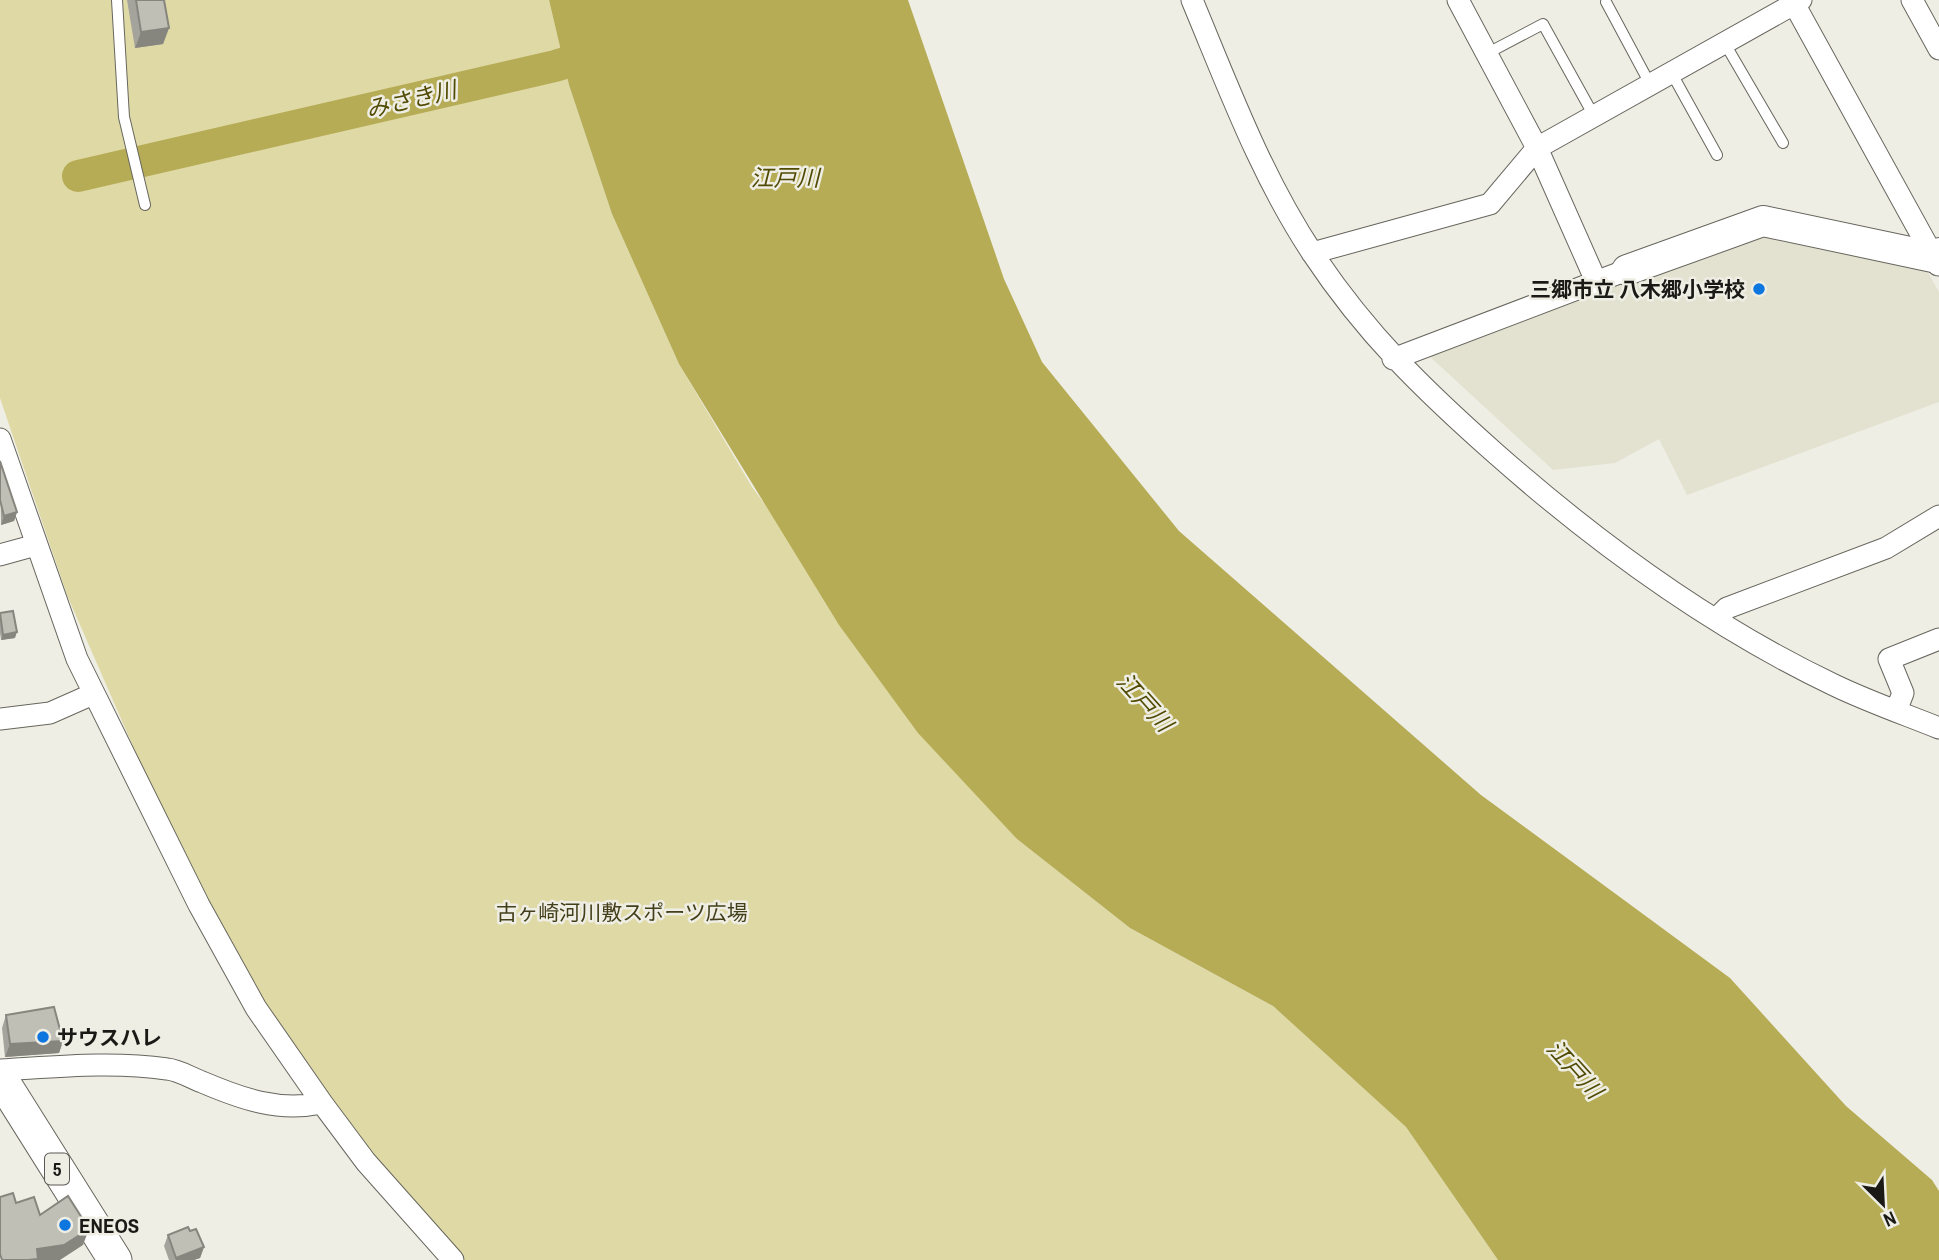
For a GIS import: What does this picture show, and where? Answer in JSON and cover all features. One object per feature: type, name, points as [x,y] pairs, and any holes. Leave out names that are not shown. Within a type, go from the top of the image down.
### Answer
[{"type":"main road","name":"5","points":[[0,1077],[115,1260]]},
{"type":"street","points":[[1192,0],[1270,180],[1312,253],[1393,359],[1430,396],[1566,514],[1653,578],[1796,667],[1939,728]]},
{"type":"street","points":[[1458,0],[1537,148],[1596,281]]},
{"type":"street","points":[[1912,0],[1939,49]]},
{"type":"street","points":[[1312,253],[1490,204],[1537,148],[1796,1],[1937,259]]},
{"type":"street","points":[[1393,359],[1596,281],[1763,221],[1937,259]]},
{"type":"street","points":[[0,439],[61,619],[93,694],[166,842],[256,1008],[366,1163],[453,1260]]},
{"type":"street","points":[[1716,619],[1727,608],[1886,548],[1939,516]]},
{"type":"street","points":[[0,555],[36,545]]},
{"type":"street","points":[[1896,711],[1903,693],[1889,659],[1939,639]]},
{"type":"street","points":[[0,719],[50,713],[93,694]]},
{"type":"street","points":[[0,1070],[68,1066],[170,1069],[256,1102],[303,1107],[322,1103]]},
{"type":"lane","points":[[117,0],[124,117],[145,205]]},
{"type":"lane","points":[[1606,2],[1650,84]]},
{"type":"lane","points":[[1486,54],[1543,24],[1594,116]]},
{"type":"lane","points":[[1724,41],[1783,143]]},
{"type":"lane","points":[[1671,72],[1717,155]]},
{"type":"shaded area","points":[[1757,234],[1925,267],[1939,292],[1939,402],[1687,495],[1659,439],[1615,463],[1553,470],[1426,353]]},
{"type":"green space","name":"古ヶ崎河川敷スポーツ広場","points":[[0,0],[549,0],[569,85],[612,214],[679,364],[752,487],[1017,839],[1130,928],[1273,1006],[1406,1127],[1498,1260],[464,1260],[363,1143],[279,1026],[242,965],[167,824],[67,595],[0,398]]},
{"type":"water","name":"江戸川","points":[[549,0],[908,0],[1004,279],[1042,362],[1179,531],[1481,795],[1730,978],[1846,1106],[1932,1180],[1939,1191],[1939,1260],[1498,1260],[1406,1127],[1273,1006],[1130,928],[1017,839],[918,733],[839,625],[679,364],[612,214],[569,85]]},
{"type":"building","points":[[136,0],[164,0],[169,28],[141,32]]},
{"type":"building","points":[[0,461],[17,512],[4,516],[0,500]]},
{"type":"building","points":[[13,611],[17,632],[3,635],[0,613]]},
{"type":"building","points":[[54,1007],[63,1041],[10,1044],[6,1015]]},
{"type":"building","points":[[13,1193],[16,1203],[34,1197],[40,1215],[68,1196],[89,1229],[64,1245],[37,1249],[38,1259],[2,1260],[0,1197]]},
{"type":"building","points":[[188,1227],[190,1231],[196,1229],[204,1247],[176,1258],[168,1235]]},
{"type":"waterway","name":"みさき川","points":[[78,176],[555,66],[604,51]]},
{"type":"place","name":"三郷市立 八木郷小学校","points":[[1759,289]]},
{"type":"place","name":"サウスハレ","points":[[43,1037]]},
{"type":"place","name":"ENEOS","points":[[65,1225]]}]
